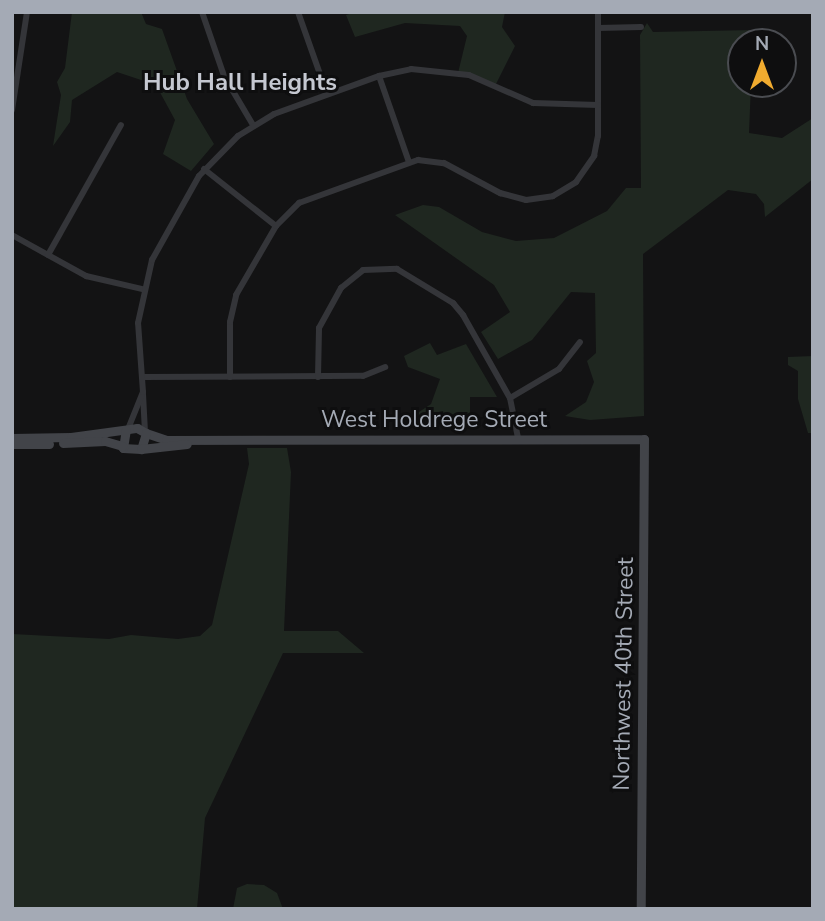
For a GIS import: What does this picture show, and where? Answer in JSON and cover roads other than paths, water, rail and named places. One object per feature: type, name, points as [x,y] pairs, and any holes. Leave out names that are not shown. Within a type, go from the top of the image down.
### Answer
[{"type":"street","points":[[12,110],[27,12]]},
{"type":"street","points":[[202,12],[224,76],[253,125]]},
{"type":"street","points":[[298,12],[327,94]]},
{"type":"street","points":[[230,377],[234,301],[276,226],[308,199],[409,162],[444,163],[500,193],[526,200],[553,196],[576,182],[595,151],[598,12]]},
{"type":"street","points":[[598,27],[641,27]]},
{"type":"street","points":[[141,449],[146,432],[138,329],[142,289],[159,246],[204,169],[253,125],[379,76],[443,69],[478,78],[533,103],[598,105]]},
{"type":"street","points":[[379,76],[409,162]]},
{"type":"street","points":[[48,255],[121,125]]},
{"type":"street","points":[[204,169],[276,226]]},
{"type":"street","points":[[12,235],[86,276],[142,289]]},
{"type":"street","points":[[318,377],[319,328],[341,288],[363,270],[389,267],[459,309],[510,398],[518,438]]},
{"type":"street","points":[[510,398],[559,369],[580,342]]},
{"type":"street","points":[[143,377],[363,376],[385,367]]},
{"type":"street","points":[[12,444],[100,440],[122,446],[143,392]]},
{"type":"street","points":[[12,438],[127,430]]},
{"type":"street","name":"West Holdrege Street","points":[[127,430],[146,432],[160,440],[644,439]]},
{"type":"street","name":"Northwest 40th Street","points":[[641,909],[644,439]]},
{"type":"street","name":"West Holdrege Street","points":[[122,446],[141,449],[223,440]]},
{"type":"district","name":"Hub Hall Heights","points":[[240,83]]}]
